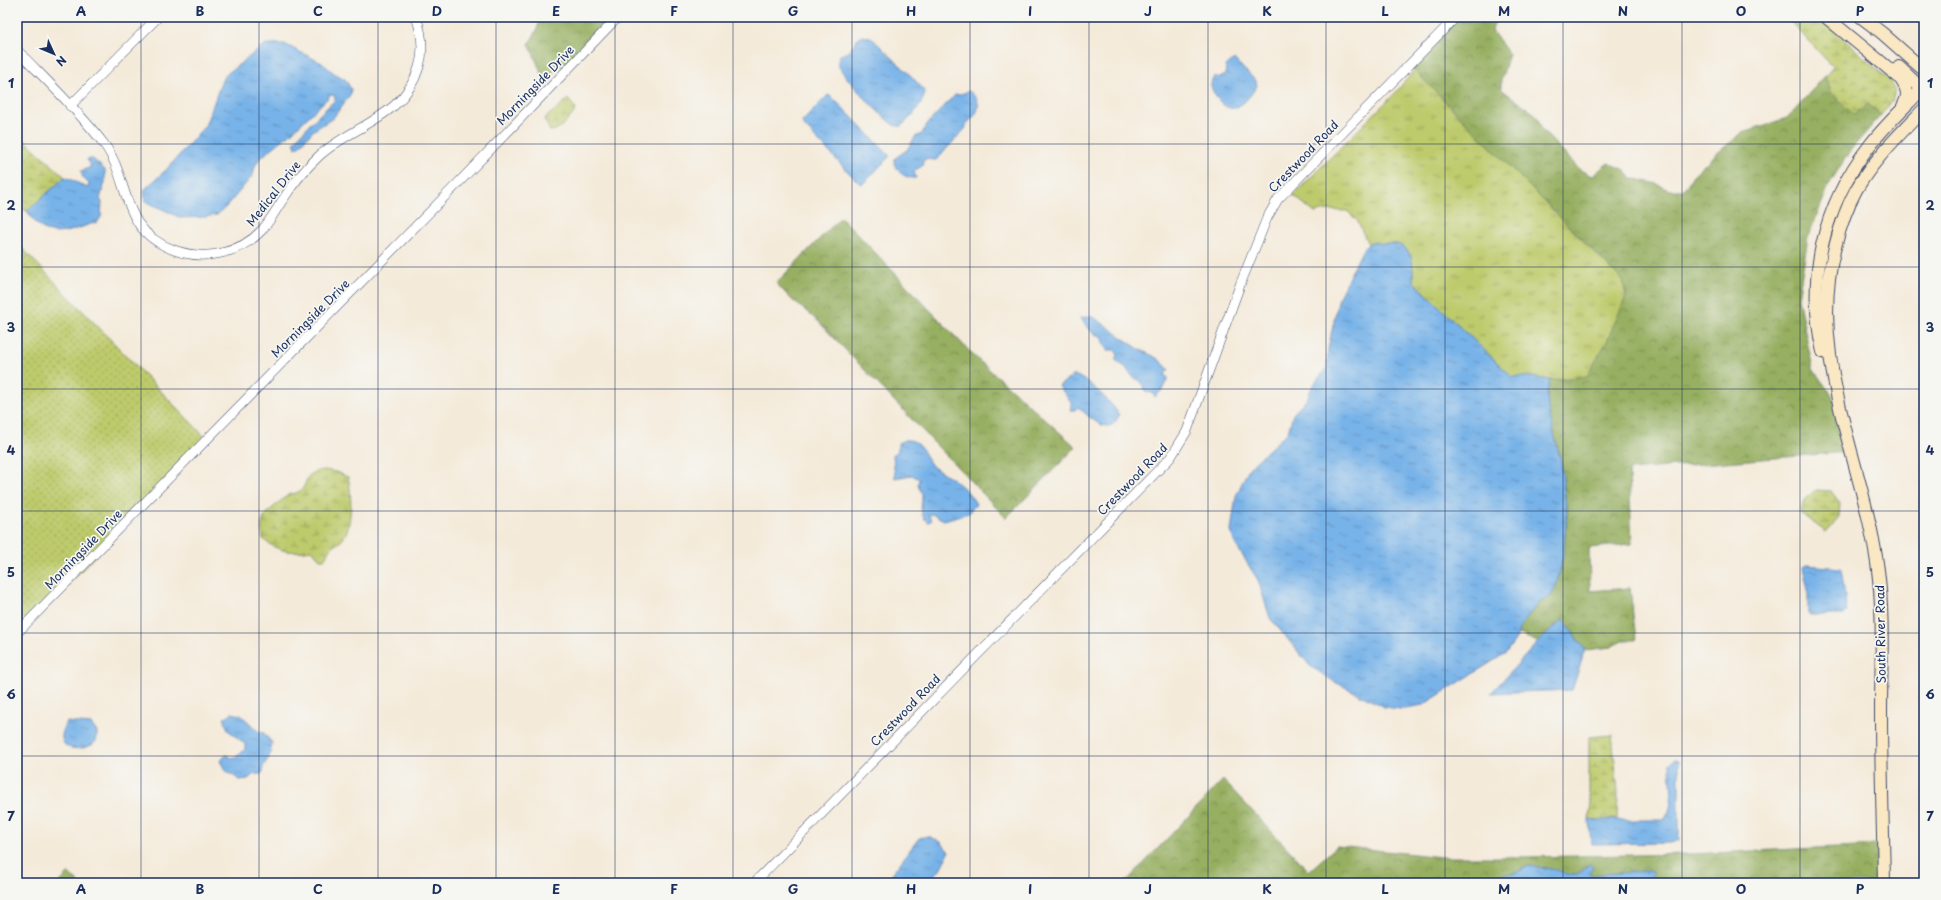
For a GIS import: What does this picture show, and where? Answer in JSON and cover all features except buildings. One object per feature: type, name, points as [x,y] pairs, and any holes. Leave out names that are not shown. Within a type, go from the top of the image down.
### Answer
[{"type":"main road","points":[[1826,17],[1880,60],[1904,84],[1907,97],[1898,114]]},
{"type":"main road","points":[[1835,17],[1886,55],[1923,88]]},
{"type":"main road","points":[[1861,17],[1887,37],[1924,70]]},
{"type":"main road","name":"South River Road","points":[[1884,883],[1881,598],[1873,541],[1835,390],[1826,363],[1819,332],[1815,296],[1820,252],[1830,218],[1849,176],[1870,145],[1923,88]]},
{"type":"main road","name":"South River Road","points":[[1835,390],[1828,340],[1827,299],[1831,261],[1840,226],[1857,189],[1872,167],[1890,144],[1924,109]]},
{"type":"street","points":[[70,106],[158,17]]},
{"type":"street","name":"Medical Drive","points":[[17,50],[70,106],[104,145],[118,172],[130,210],[147,233],[166,246],[180,252],[195,255],[219,254],[242,245],[256,235],[270,220],[295,181],[320,155],[348,134],[385,114],[400,102],[413,84],[420,64],[422,44],[416,17]]},
{"type":"street","name":"Morningside Drive","points":[[17,634],[464,178],[618,17]]},
{"type":"street","name":"Crestwood Road","points":[[754,883],[1171,457],[1187,431],[1240,285],[1266,218],[1274,204],[1287,188],[1456,17]]},
{"type":"green space","points":[[540,17],[615,17],[564,67],[562,65],[544,79],[529,44],[537,30]]},
{"type":"green space","points":[[1448,17],[1498,17],[1492,31],[1509,54],[1501,80],[1501,89],[1535,114],[1539,119],[1541,129],[1580,170],[1592,176],[1608,163],[1623,169],[1632,178],[1657,184],[1669,190],[1684,190],[1693,175],[1743,132],[1787,118],[1825,76],[1832,94],[1854,115],[1868,104],[1881,115],[1849,152],[1830,183],[1808,237],[1798,298],[1813,369],[1833,397],[1847,452],[1629,470],[1632,544],[1589,548],[1590,591],[1630,588],[1636,640],[1623,640],[1611,647],[1585,650],[1563,619],[1538,642],[1519,634],[1520,627],[1537,604],[1552,595],[1557,583],[1563,557],[1567,514],[1561,462],[1548,410],[1547,392],[1550,380],[1587,376],[1607,341],[1626,296],[1623,281],[1414,70],[1449,27]]},
{"type":"green space","points":[[1786,17],[1814,17],[1830,27],[1889,79],[1895,89],[1893,100],[1881,115],[1868,104],[1854,115],[1832,94],[1825,76],[1833,67]]},
{"type":"green space","points":[[1414,70],[1623,281],[1626,296],[1607,341],[1587,376],[1550,380],[1531,377],[1512,377],[1413,281],[1411,258],[1406,249],[1396,244],[1368,244],[1357,220],[1347,211],[1326,210],[1315,213],[1293,195],[1398,90]]},
{"type":"green space","points":[[568,99],[576,109],[572,116],[562,126],[558,129],[550,131],[544,119]]},
{"type":"green space","points":[[17,133],[65,177],[27,211],[17,207]]},
{"type":"green space","points":[[841,217],[973,355],[1076,447],[1006,518],[818,321],[791,299],[776,283]]},
{"type":"green space","points":[[17,243],[206,438],[17,639]]},
{"type":"green space","points":[[324,470],[336,472],[348,477],[351,501],[350,520],[345,535],[341,541],[329,550],[324,559],[320,559],[312,550],[292,552],[269,544],[263,539],[262,523],[265,516],[288,495],[300,491],[312,473]]},
{"type":"green space","points":[[1816,490],[1831,491],[1840,503],[1839,518],[1826,532],[1800,513],[1804,500]]},
{"type":"green space","points":[[1612,735],[1618,792],[1617,819],[1589,820],[1591,802],[1589,793],[1589,737]]},
{"type":"green space","points":[[1223,780],[1309,871],[1337,846],[1442,857],[1519,857],[1691,854],[1879,845],[1880,883],[1651,883],[1651,876],[1645,871],[1591,875],[1582,871],[1579,874],[1568,875],[1551,869],[1528,866],[1514,873],[1489,879],[1490,883],[1125,883]]},
{"type":"green space","points":[[69,873],[79,883],[59,883]]},
{"type":"water","points":[[860,36],[871,37],[913,78],[925,92],[922,102],[916,111],[901,126],[895,126],[880,113],[853,86],[840,69],[838,60],[840,55],[847,53]]},
{"type":"water","points":[[266,44],[284,44],[322,63],[334,73],[345,79],[351,89],[350,95],[333,118],[314,130],[299,146],[296,148],[294,142],[335,100],[335,96],[331,95],[289,135],[260,158],[255,166],[253,175],[228,205],[217,215],[181,218],[145,201],[144,190],[166,170],[205,126],[223,78]]},
{"type":"water","points":[[1234,59],[1256,81],[1257,86],[1244,102],[1237,107],[1230,108],[1226,107],[1219,101],[1211,85],[1214,76],[1220,78],[1225,75],[1226,66]]},
{"type":"water","points":[[969,91],[977,99],[978,108],[977,112],[967,123],[965,129],[936,160],[924,159],[922,166],[914,171],[916,178],[908,177],[900,172],[895,166],[895,158],[907,150],[915,137],[922,134],[927,124],[956,94],[958,95]]},
{"type":"water","points":[[828,95],[833,98],[890,156],[864,183],[860,184],[803,125],[802,122]]},
{"type":"water","points":[[87,159],[93,159],[105,170],[105,182],[100,199],[102,202],[101,217],[97,223],[65,232],[57,233],[42,228],[34,221],[27,211],[65,177],[88,188],[89,184],[83,178],[81,171],[91,167]]},
{"type":"water","points":[[1376,242],[1395,244],[1406,249],[1411,258],[1413,281],[1512,377],[1531,377],[1550,380],[1547,392],[1548,410],[1561,462],[1567,514],[1563,557],[1557,583],[1552,595],[1537,604],[1520,627],[1519,634],[1506,653],[1423,705],[1401,709],[1384,707],[1333,681],[1310,666],[1270,618],[1258,580],[1234,542],[1231,531],[1236,496],[1249,468],[1288,432],[1293,414],[1307,399],[1312,387],[1327,367],[1328,349],[1339,297],[1363,249],[1368,244]]},
{"type":"water","points":[[1091,316],[1138,348],[1156,358],[1169,370],[1165,373],[1168,378],[1162,390],[1155,397],[1153,393],[1145,392],[1140,380],[1130,374],[1126,368],[1115,359],[1118,355],[1115,350],[1108,350],[1103,343],[1103,337],[1093,333],[1080,318]]},
{"type":"water","points":[[1074,375],[1092,386],[1116,410],[1119,415],[1115,422],[1110,426],[1099,424],[1078,407],[1075,410],[1070,410],[1072,404],[1059,386]]},
{"type":"water","points":[[905,440],[911,440],[919,445],[932,466],[954,480],[967,491],[976,504],[969,513],[944,520],[932,514],[929,515],[931,521],[928,522],[925,519],[921,507],[922,496],[918,485],[919,479],[912,475],[895,478],[893,455],[898,451],[898,443]]},
{"type":"water","points":[[1806,565],[1841,568],[1847,612],[1844,615],[1808,614],[1808,590],[1803,567]]},
{"type":"water","points":[[1563,619],[1585,650],[1572,690],[1491,693],[1538,642]]},
{"type":"water","points":[[232,713],[241,715],[259,732],[264,733],[272,743],[269,758],[263,766],[263,772],[261,774],[254,774],[248,779],[240,780],[225,770],[220,761],[226,755],[232,758],[239,755],[245,749],[245,744],[228,730],[224,718]]},
{"type":"water","points":[[67,722],[91,724],[97,732],[96,741],[89,746],[77,749],[66,746],[63,742],[62,736]]},
{"type":"water","points":[[1674,759],[1679,760],[1679,840],[1671,843],[1591,844],[1589,820],[1664,820],[1670,807],[1672,793],[1670,763]]},
{"type":"water","points":[[928,836],[941,842],[949,852],[939,871],[926,883],[885,883],[919,838]]},
{"type":"water","points":[[1591,864],[1593,866],[1589,874],[1591,875],[1645,871],[1652,871],[1654,873],[1651,876],[1651,883],[1490,883],[1491,875],[1515,873],[1528,866],[1554,869],[1576,875]]}]
